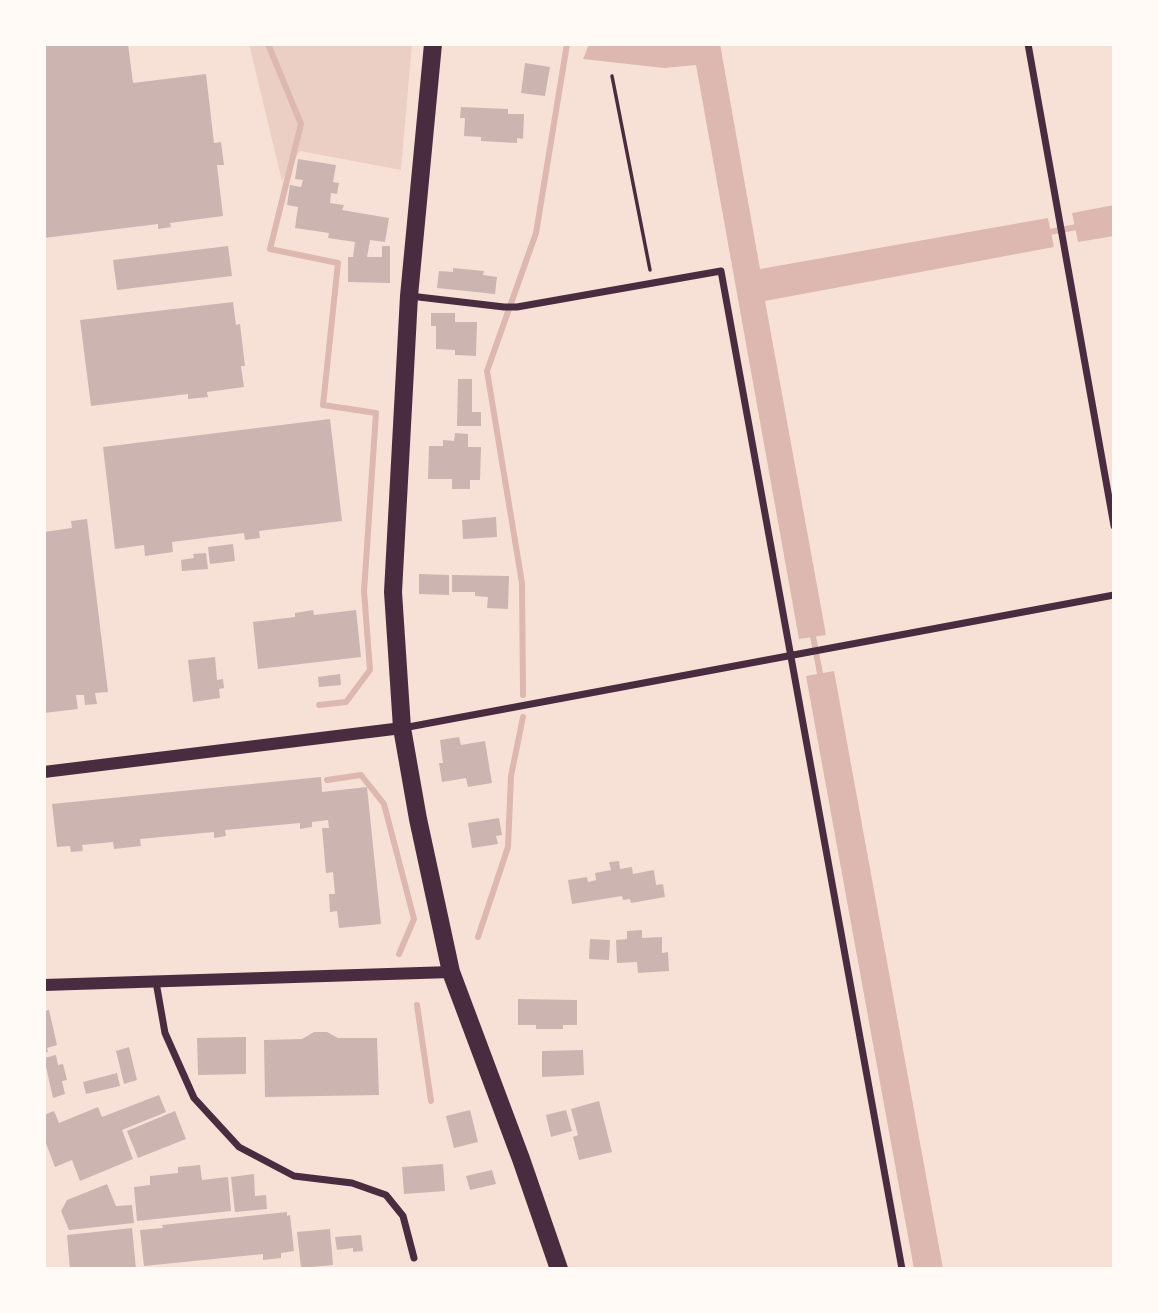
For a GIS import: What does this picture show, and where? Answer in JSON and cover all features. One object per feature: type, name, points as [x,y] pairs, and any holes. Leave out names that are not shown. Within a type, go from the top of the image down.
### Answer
[{"type":"main road","points":[[433,44],[409,296],[393,592],[402,728],[418,820],[451,972],[559,1269]]},
{"type":"street","points":[[1028,44],[1114,526]]},
{"type":"street","points":[[409,296],[517,307],[721,271],[902,1269]]},
{"type":"street","points":[[44,772],[402,728],[1114,596]]},
{"type":"street","points":[[44,985],[451,972]]},
{"type":"street","points":[[156,982],[165,1033],[194,1098],[239,1147],[294,1176],[352,1183],[386,1195],[403,1216],[414,1258]]},
{"type":"path","points":[[612,76],[653,283]]},
{"type":"shaded area","points":[[249,44],[412,44],[401,170],[300,151],[282,181]]},
{"type":"shaded area","points":[[589,44],[720,44],[760,269],[1048,218],[1054,247],[765,301],[826,635],[799,639],[696,65],[664,68],[583,59]]},
{"type":"shaded area","points":[[1114,205],[1114,236],[1078,242],[1072,213]]},
{"type":"shaded area","points":[[834,671],[943,1269],[914,1269],[806,676]]},
{"type":"building","points":[[44,44],[128,44],[133,83],[206,74],[214,143],[221,142],[224,165],[217,165],[223,216],[170,223],[171,227],[158,229],[158,224],[44,238]]},
{"type":"building","points":[[525,63],[550,67],[545,96],[521,93]]},
{"type":"building","points":[[461,107],[508,109],[508,114],[524,114],[523,139],[517,138],[517,143],[481,141],[481,137],[464,136],[465,118],[460,118]]},
{"type":"building","points":[[298,159],[336,165],[333,182],[339,183],[337,194],[331,193],[330,203],[344,205],[342,210],[389,218],[385,242],[370,240],[367,257],[382,257],[382,246],[390,246],[390,283],[348,282],[348,257],[353,257],[355,242],[328,238],[329,233],[295,228],[298,207],[287,205],[290,185],[301,187],[303,180],[295,179]]},
{"type":"building","points":[[228,246],[232,276],[117,290],[113,260]]},
{"type":"building","points":[[453,268],[484,271],[483,275],[497,277],[495,294],[437,288],[439,271],[453,272]]},
{"type":"building","points":[[233,302],[236,325],[240,324],[245,366],[241,366],[244,387],[207,392],[208,397],[188,399],[188,394],[91,406],[80,320]]},
{"type":"building","points":[[431,313],[455,313],[455,322],[477,322],[476,356],[455,355],[455,350],[436,349],[436,326],[431,326]]},
{"type":"building","points":[[458,379],[472,379],[472,412],[481,412],[481,426],[457,426]]},
{"type":"building","points":[[330,419],[342,521],[259,531],[260,538],[245,540],[244,533],[172,542],[173,552],[145,556],[144,545],[115,549],[103,447]]},
{"type":"building","points":[[455,433],[468,434],[468,447],[481,447],[480,480],[470,480],[470,489],[452,489],[452,479],[428,479],[429,446],[443,446],[443,440],[454,441]]},
{"type":"building","points":[[496,517],[497,537],[463,539],[462,520]]},
{"type":"building","points":[[87,519],[108,692],[95,693],[97,704],[85,705],[84,695],[76,695],[78,709],[44,713],[44,532],[72,528],[71,521]]},
{"type":"building","points":[[233,544],[235,561],[210,564],[208,547]]},
{"type":"building","points":[[206,553],[208,569],[182,571],[181,560],[194,558],[193,554]]},
{"type":"building","points":[[419,574],[449,575],[449,595],[419,594]]},
{"type":"building","points":[[452,575],[509,576],[508,609],[487,608],[488,597],[475,596],[475,592],[452,592]]},
{"type":"building","points":[[313,610],[314,615],[356,610],[361,657],[258,669],[253,622],[295,617],[295,613]]},
{"type":"building","points":[[215,657],[217,680],[223,679],[224,688],[219,689],[220,698],[193,702],[188,660]]},
{"type":"building","points":[[340,674],[341,685],[319,687],[318,677]]},
{"type":"building","points":[[459,737],[461,745],[485,741],[492,783],[468,787],[466,778],[442,782],[440,740]]},
{"type":"building","points":[[321,777],[322,792],[367,787],[381,924],[339,928],[337,911],[330,912],[329,894],[335,894],[333,872],[326,873],[322,828],[329,828],[328,820],[312,822],[312,827],[300,829],[300,823],[225,830],[226,836],[214,838],[214,832],[140,839],[141,846],[114,849],[113,842],[82,845],[83,851],[71,852],[70,846],[57,847],[52,804]]},
{"type":"building","points":[[499,818],[502,835],[496,836],[498,844],[472,848],[468,823]]},
{"type":"building","points":[[619,861],[620,869],[632,867],[633,874],[654,870],[656,885],[663,884],[665,897],[631,903],[630,899],[623,900],[622,896],[572,904],[568,880],[587,877],[588,882],[596,880],[595,873],[611,870],[609,862]]},
{"type":"building","points":[[642,930],[642,938],[662,937],[662,953],[668,952],[669,971],[638,973],[637,962],[617,963],[616,940],[627,939],[627,931]]},
{"type":"building","points":[[590,939],[610,940],[609,960],[589,959]]},
{"type":"building","points":[[518,999],[577,1000],[577,1025],[563,1025],[563,1029],[536,1029],[536,1025],[518,1025]]},
{"type":"building","points":[[49,1010],[57,1045],[47,1048],[48,1052],[44,1053],[44,1011]]},
{"type":"building","points":[[314,1032],[327,1032],[338,1038],[377,1038],[379,1095],[265,1097],[264,1040],[302,1039]]},
{"type":"building","points":[[246,1037],[246,1074],[198,1075],[197,1038]]},
{"type":"building","points":[[129,1047],[137,1080],[124,1084],[116,1051]]},
{"type":"building","points":[[583,1050],[584,1075],[542,1077],[542,1051]]},
{"type":"building","points":[[56,1055],[58,1065],[63,1064],[67,1080],[62,1081],[65,1094],[53,1098],[44,1058]]},
{"type":"building","points":[[117,1073],[120,1086],[86,1094],[83,1082]]},
{"type":"building","points":[[159,1095],[166,1112],[122,1130],[133,1159],[80,1181],[72,1160],[55,1167],[44,1138],[44,1115],[54,1111],[59,1123],[98,1107],[102,1117]]},
{"type":"building","points":[[599,1101],[612,1152],[579,1160],[573,1137],[578,1135],[571,1109]]},
{"type":"building","points":[[470,1110],[478,1142],[454,1148],[446,1116]]},
{"type":"building","points":[[566,1110],[572,1131],[551,1137],[546,1115]]},
{"type":"building","points":[[175,1111],[186,1139],[138,1158],[127,1131]]},
{"type":"building","points":[[443,1164],[445,1191],[404,1194],[402,1167]]},
{"type":"building","points":[[200,1165],[202,1180],[228,1177],[231,1211],[137,1221],[134,1187],[150,1185],[150,1176],[178,1173],[178,1167]]},
{"type":"building","points":[[492,1170],[496,1184],[470,1190],[466,1176]]},
{"type":"building","points":[[254,1174],[255,1196],[266,1195],[267,1209],[235,1212],[231,1177]]},
{"type":"building","points":[[107,1184],[116,1206],[132,1205],[134,1223],[69,1230],[61,1211],[67,1200]]},
{"type":"building","points":[[287,1212],[287,1216],[290,1215],[294,1251],[281,1253],[281,1258],[263,1260],[263,1254],[144,1266],[140,1230],[163,1228],[162,1225]]},
{"type":"building","points":[[132,1228],[136,1269],[70,1269],[67,1235]]},
{"type":"building","points":[[330,1229],[333,1265],[301,1268],[297,1232]]},
{"type":"building","points":[[361,1235],[363,1251],[353,1252],[353,1248],[337,1250],[335,1237]]},
{"type":"waterway","points":[[268,44],[301,124],[270,249],[338,263],[323,405],[376,413],[364,591],[370,670],[346,702],[319,705]]},
{"type":"waterway","points":[[523,695],[522,583],[487,371],[536,233],[567,44]]},
{"type":"waterway","points":[[1044,233],[1082,226]]},
{"type":"waterway","points":[[812,631],[821,679]]},
{"type":"waterway","points":[[478,937],[508,847],[511,776],[523,717]]},
{"type":"waterway","points":[[327,780],[361,775],[384,804],[414,919],[399,954]]},
{"type":"waterway","points":[[417,1005],[431,1101]]}]
